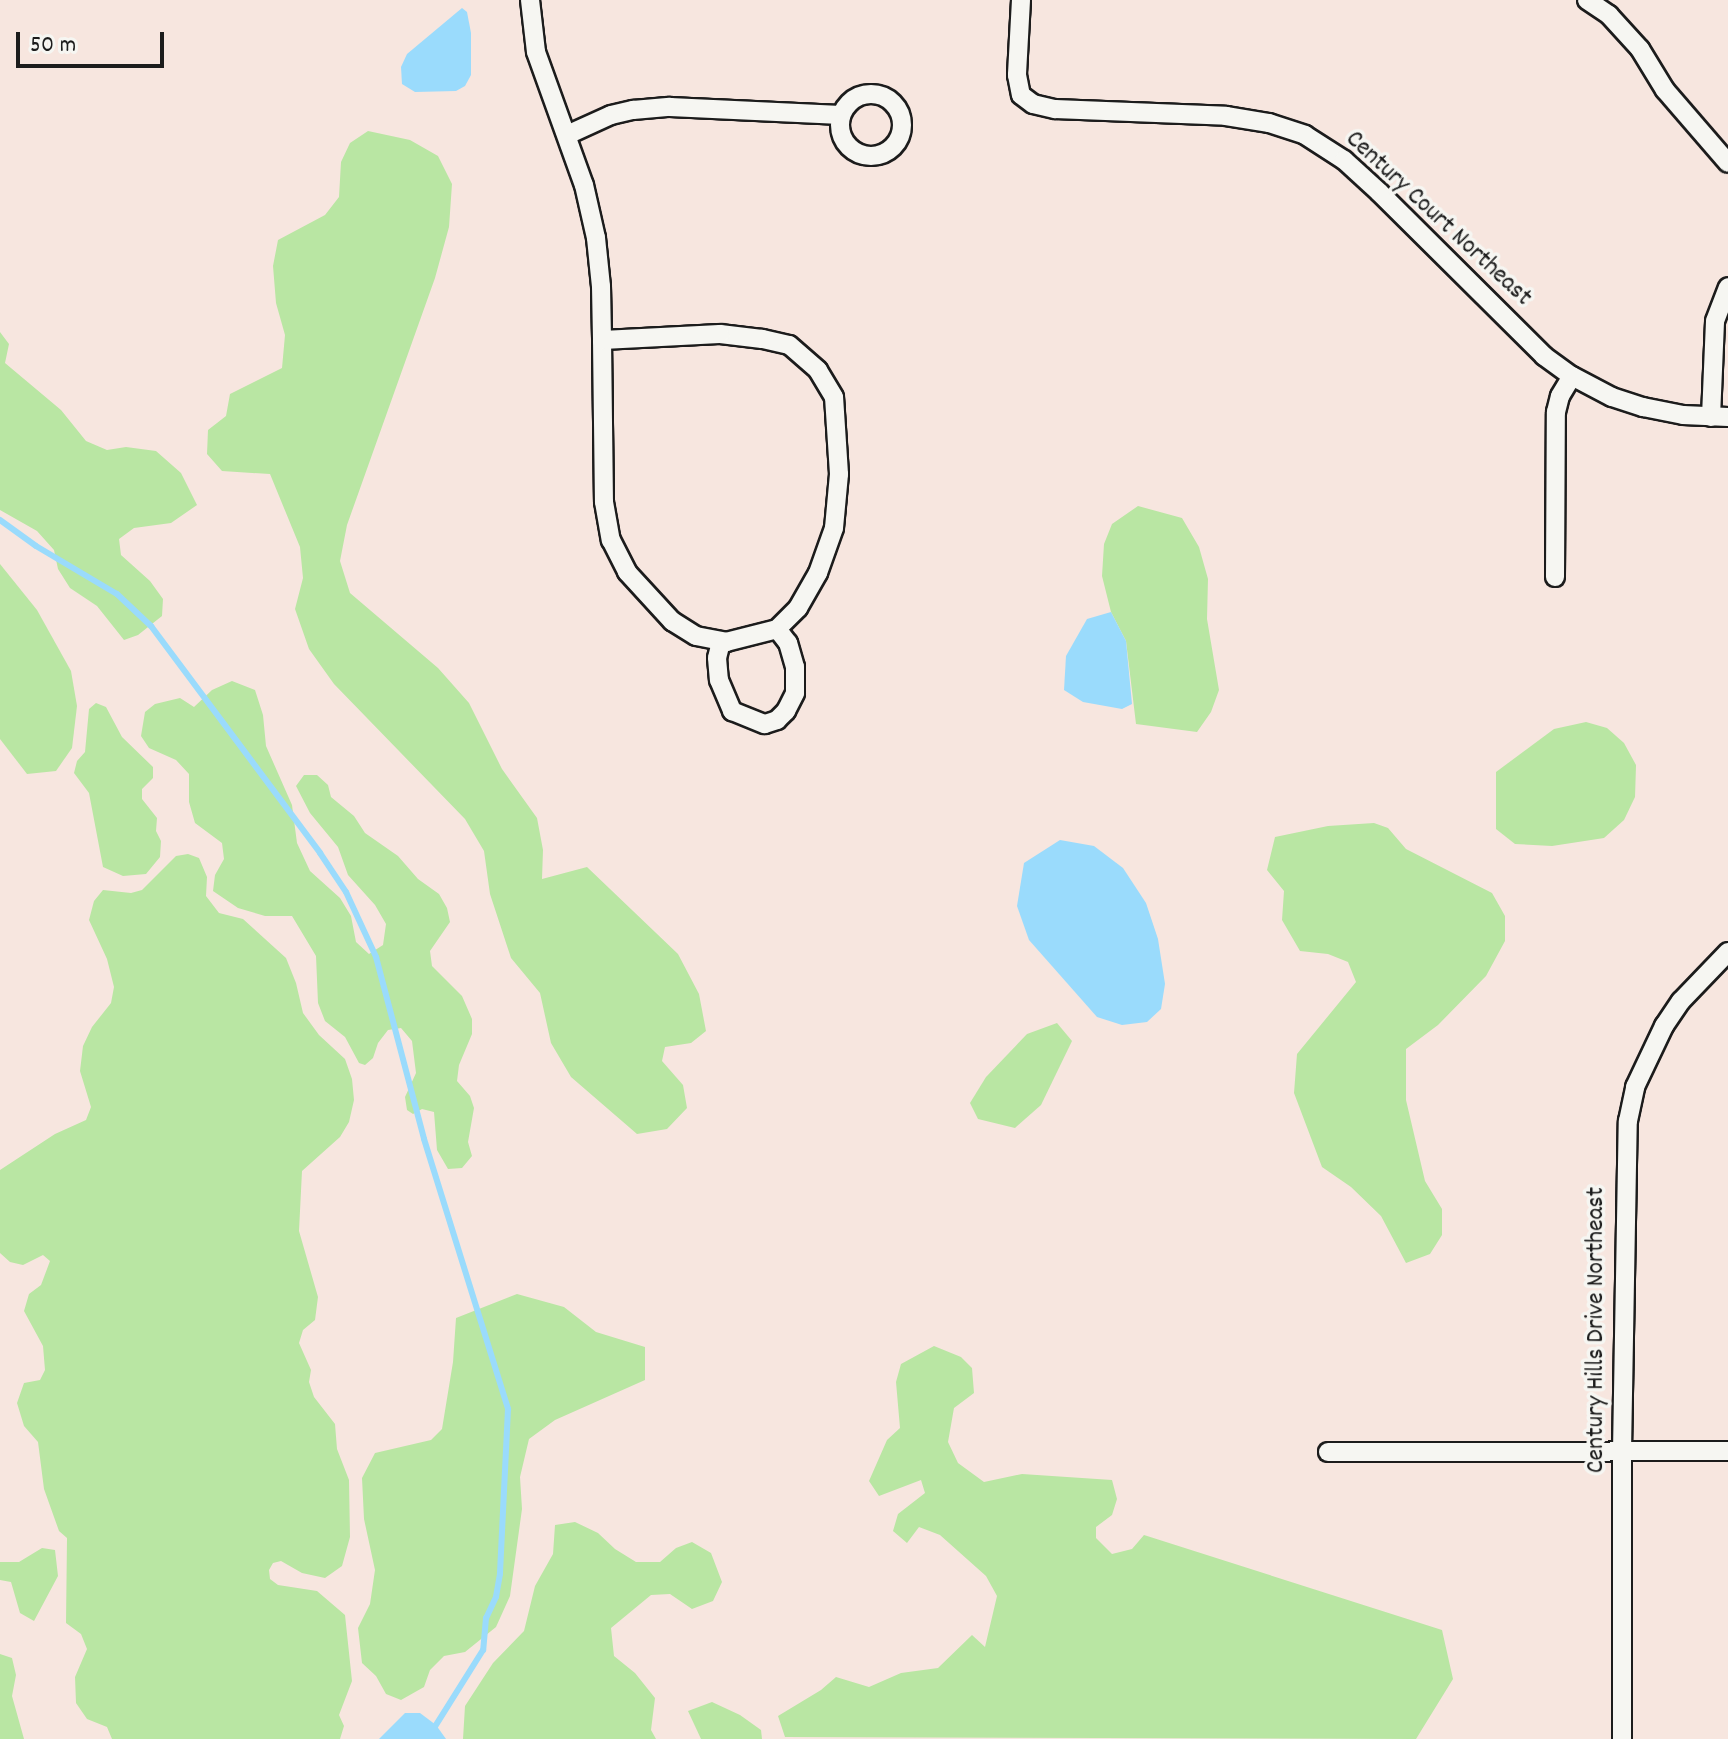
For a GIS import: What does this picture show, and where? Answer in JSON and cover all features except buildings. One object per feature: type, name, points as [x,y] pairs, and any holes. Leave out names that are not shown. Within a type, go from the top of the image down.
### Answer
[{"type":"street","points":[[530,0],[536,52],[584,185],[596,238],[602,340],[604,502],[611,540],[627,572],[672,621],[696,636],[721,642],[750,639],[777,629],[798,608],[818,573],[834,528],[839,474],[834,397],[818,370],[789,345],[762,339],[720,334],[602,340]]},
{"type":"street","name":"Century Court Northeast","points":[[1021,0],[1017,75],[1026,99],[1055,109],[1248,118],[1305,135],[1344,160],[1544,356],[1572,376]]},
{"type":"street","points":[[1587,0],[1609,15],[1630,37],[1665,90],[1728,163]]},
{"type":"street","points":[[567,135],[611,115],[670,107],[841,115]]},
{"type":"street","points":[[1555,577],[1556,412],[1560,396],[1572,376],[1612,397],[1643,407],[1720,417],[1715,321],[1728,287]]},
{"type":"street","points":[[721,642],[717,658],[719,680],[732,711],[765,724],[777,720],[786,711],[795,693],[795,667],[788,643],[777,629]]},
{"type":"street","name":"Century Hills Drive Northeast","points":[[1622,1739],[1622,1451],[1628,1121],[1635,1087],[1664,1026],[1681,1001],[1728,952]]},
{"type":"street","points":[[1328,1452],[1728,1451]]},
{"type":"green space","points":[[368,131],[410,140],[438,156],[452,184],[449,227],[435,278],[347,525],[340,561],[350,593],[438,668],[469,703],[502,769],[537,818],[543,850],[542,879],[587,867],[678,954],[699,994],[706,1031],[691,1043],[665,1047],[662,1061],[683,1085],[687,1108],[667,1129],[637,1134],[571,1077],[551,1043],[540,993],[511,958],[490,894],[484,851],[465,819],[334,684],[309,649],[295,609],[303,578],[300,547],[270,474],[222,471],[207,454],[208,430],[226,416],[230,394],[282,368],[285,335],[276,303],[273,266],[278,240],[325,215],[339,197],[341,162],[350,143]]},
{"type":"green space","points":[[0,332],[9,344],[5,363],[61,410],[86,441],[107,450],[126,447],[156,451],[181,473],[197,505],[171,523],[134,528],[119,539],[121,555],[150,581],[163,599],[162,616],[138,635],[124,640],[97,606],[70,588],[58,569],[54,550],[37,531],[0,510]]},
{"type":"green space","points":[[1138,506],[1182,518],[1199,547],[1208,579],[1207,619],[1219,690],[1211,712],[1197,732],[1136,724],[1126,641],[1111,612],[1102,576],[1104,544],[1112,524]]},
{"type":"green space","points":[[0,564],[37,610],[71,671],[77,706],[72,748],[56,771],[27,774],[0,739]]},
{"type":"green space","points":[[232,681],[255,690],[263,715],[266,746],[292,805],[297,843],[310,871],[340,898],[351,916],[356,942],[369,954],[383,945],[386,924],[375,905],[348,875],[338,847],[310,813],[296,786],[304,775],[317,775],[328,785],[331,797],[354,816],[365,833],[398,856],[418,879],[439,894],[447,908],[450,922],[430,951],[432,966],[462,996],[472,1019],[472,1034],[459,1065],[457,1081],[470,1096],[474,1108],[468,1142],[472,1156],[462,1168],[448,1169],[437,1150],[434,1112],[422,1109],[413,1114],[407,1110],[405,1097],[416,1073],[412,1041],[401,1028],[388,1030],[378,1043],[373,1058],[365,1065],[359,1063],[345,1037],[325,1021],[318,1003],[316,956],[292,916],[265,916],[238,908],[213,891],[215,875],[224,859],[222,843],[195,823],[189,802],[189,774],[176,760],[149,748],[141,736],[145,712],[155,704],[180,698],[194,707],[212,690]]},
{"type":"green space","points":[[96,703],[106,707],[122,737],[153,767],[153,778],[142,789],[142,799],[157,818],[160,857],[146,874],[123,876],[103,867],[89,793],[74,773],[77,761],[85,752],[89,709]]},
{"type":"green space","points":[[1586,722],[1607,728],[1624,743],[1636,765],[1635,797],[1624,820],[1604,838],[1552,846],[1515,844],[1496,829],[1496,772],[1554,729]]},
{"type":"green space","points":[[1374,823],[1388,828],[1406,849],[1492,893],[1505,916],[1505,941],[1486,976],[1438,1025],[1406,1049],[1406,1100],[1425,1181],[1442,1209],[1442,1235],[1430,1254],[1406,1263],[1381,1216],[1351,1187],[1322,1167],[1294,1093],[1297,1054],[1356,982],[1348,962],[1328,954],[1300,951],[1282,920],[1284,891],[1267,870],[1275,837],[1328,826]]},
{"type":"green space","points":[[188,854],[199,858],[207,877],[206,896],[219,913],[243,919],[286,958],[303,1013],[319,1035],[345,1059],[352,1079],[354,1100],[349,1122],[340,1137],[302,1171],[299,1231],[318,1297],[315,1320],[303,1330],[299,1343],[311,1370],[309,1382],[314,1397],[335,1424],[337,1449],[349,1480],[350,1537],[342,1566],[325,1578],[302,1573],[281,1561],[273,1563],[269,1570],[270,1579],[278,1585],[317,1591],[345,1615],[352,1681],[339,1715],[344,1726],[340,1739],[112,1739],[107,1727],[87,1719],[76,1703],[75,1677],[87,1649],[81,1634],[66,1623],[67,1538],[59,1531],[44,1489],[38,1442],[24,1426],[17,1403],[24,1383],[40,1380],[45,1370],[43,1346],[24,1311],[29,1294],[41,1285],[50,1261],[43,1255],[23,1265],[10,1262],[0,1253],[0,1170],[55,1134],[86,1120],[91,1107],[80,1071],[83,1046],[92,1027],[111,1003],[114,987],[107,959],[89,920],[94,901],[103,890],[131,893],[142,890],[176,856]]},
{"type":"green space","points":[[1057,1023],[1072,1041],[1041,1105],[1015,1128],[978,1119],[970,1103],[986,1077],[1027,1034]]},
{"type":"green space","points":[[517,1294],[564,1307],[596,1332],[645,1347],[645,1380],[555,1420],[529,1439],[520,1477],[522,1509],[510,1596],[496,1627],[465,1652],[444,1656],[430,1670],[424,1687],[401,1700],[386,1694],[376,1676],[362,1663],[358,1628],[370,1604],[375,1570],[364,1519],[362,1478],[375,1453],[431,1440],[442,1429],[453,1362],[456,1318]]},
{"type":"green space","points":[[934,1346],[961,1357],[972,1368],[974,1393],[954,1408],[948,1442],[958,1463],[984,1482],[1022,1474],[1112,1480],[1117,1499],[1112,1515],[1096,1527],[1096,1538],[1112,1554],[1132,1549],[1144,1535],[1442,1630],[1453,1679],[1416,1739],[785,1737],[778,1716],[821,1690],[836,1677],[869,1687],[901,1673],[938,1668],[972,1635],[985,1647],[997,1596],[986,1576],[940,1535],[919,1527],[907,1543],[893,1531],[898,1514],[925,1493],[921,1480],[879,1496],[869,1481],[887,1440],[900,1428],[896,1382],[901,1364]]},
{"type":"green space","points":[[575,1522],[598,1533],[615,1549],[636,1562],[660,1562],[676,1548],[692,1542],[711,1553],[722,1582],[713,1601],[692,1609],[670,1594],[651,1595],[611,1628],[614,1656],[635,1673],[655,1698],[651,1730],[656,1739],[463,1739],[465,1706],[493,1663],[524,1631],[535,1586],[553,1554],[555,1525]]},
{"type":"green space","points":[[42,1548],[55,1550],[58,1576],[34,1621],[20,1613],[11,1582],[0,1580],[0,1562],[19,1562]]},
{"type":"green space","points":[[0,1654],[12,1658],[16,1675],[12,1696],[24,1739],[0,1739]]},
{"type":"green space","points":[[712,1702],[740,1715],[761,1730],[762,1739],[701,1739],[688,1711]]},
{"type":"water","points":[[462,8],[467,12],[471,33],[471,75],[465,86],[456,91],[415,92],[402,84],[401,67],[407,54]]},
{"type":"water","points":[[1111,612],[1126,641],[1132,704],[1122,709],[1083,702],[1064,690],[1066,656],[1087,619]]},
{"type":"water","points":[[1060,840],[1094,846],[1123,868],[1146,903],[1158,939],[1165,984],[1161,1009],[1147,1022],[1122,1025],[1097,1017],[1029,940],[1017,906],[1024,863]]},
{"type":"water","points":[[405,1713],[420,1713],[436,1725],[446,1739],[379,1739]]},
{"type":"waterway","points":[[0,520],[36,546],[117,594],[151,626],[320,853],[346,892],[376,957],[424,1139],[508,1409],[500,1574],[496,1597],[486,1618],[483,1650],[436,1725]]}]
